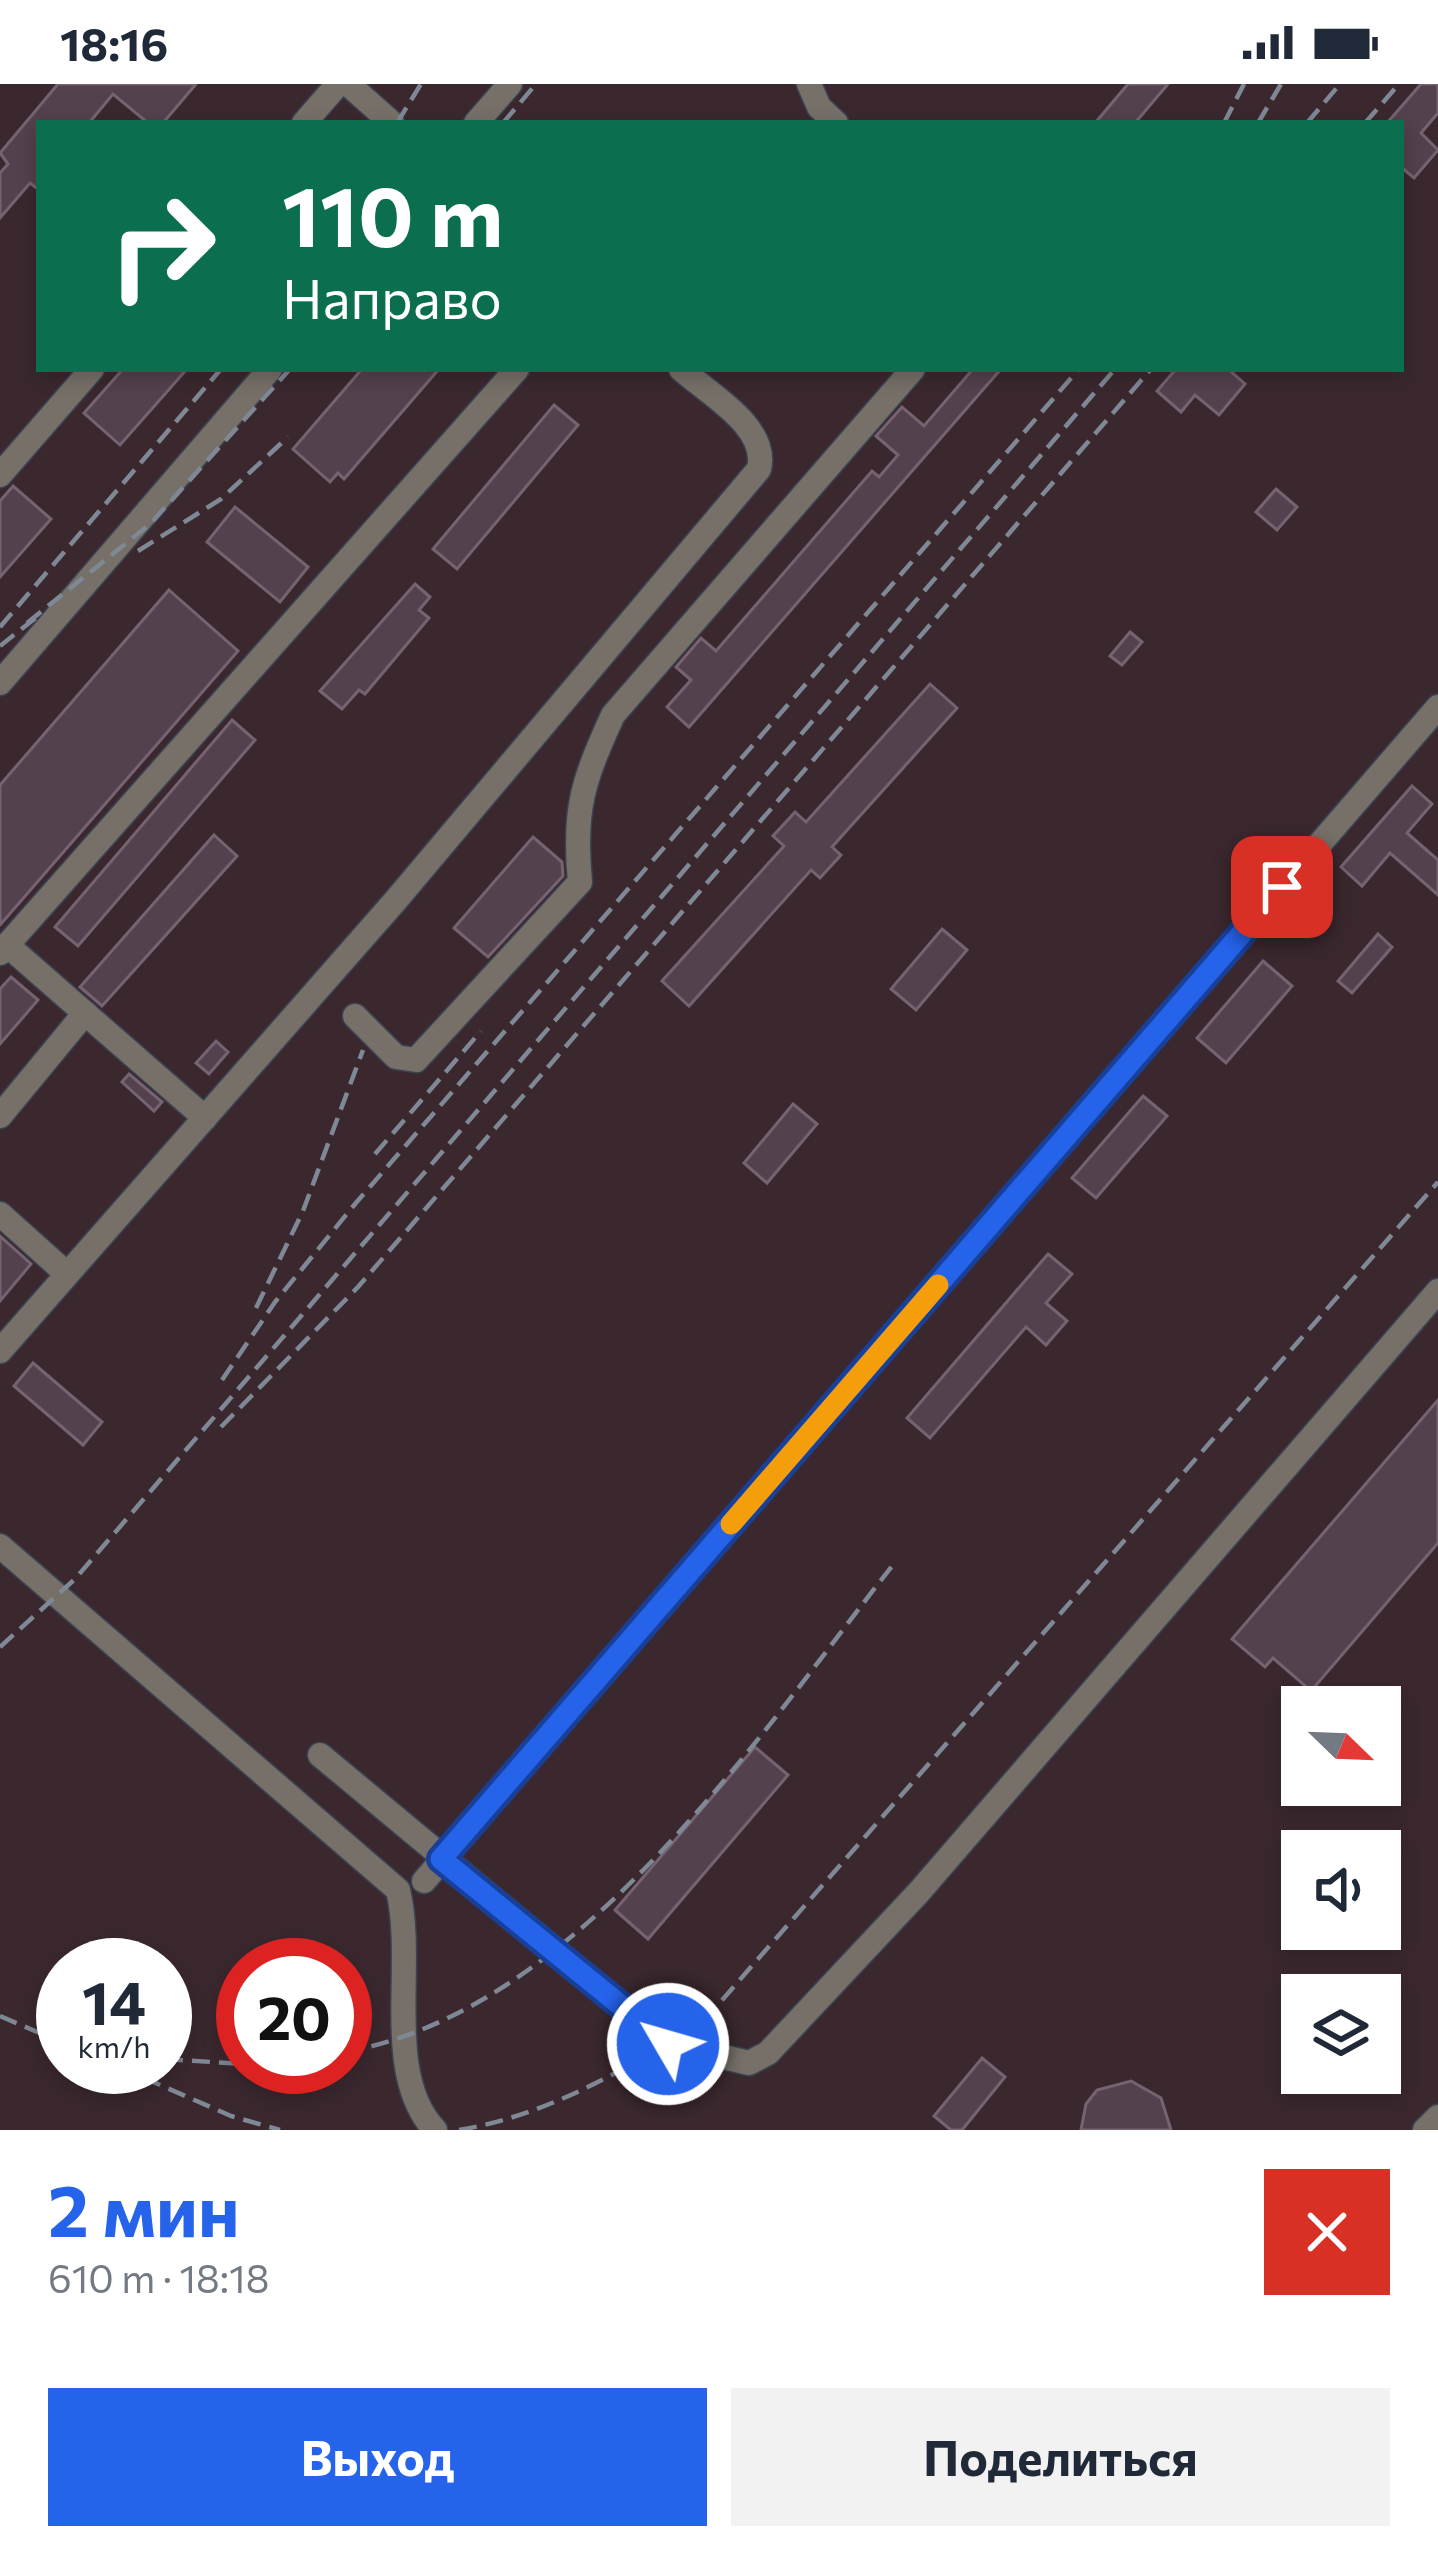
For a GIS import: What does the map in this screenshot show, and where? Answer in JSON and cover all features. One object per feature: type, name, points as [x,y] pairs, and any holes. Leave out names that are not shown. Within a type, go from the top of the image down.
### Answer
[{"type":"street","points":[[307,120],[338,84]]},
{"type":"street","points":[[348,84],[389,120]]},
{"type":"street","points":[[479,120],[510,84]]},
{"type":"street","points":[[808,84],[818,107],[833,120]]},
{"type":"street","points":[[0,475],[89,372]]},
{"type":"street","points":[[0,683],[267,372]]},
{"type":"street","points":[[205,1118],[86,1013],[4,949],[515,372]]},
{"type":"street","points":[[0,1351],[759,469],[763,451],[755,434],[684,372]]},
{"type":"street","points":[[355,1016],[397,1057],[416,1060],[580,882],[574,822],[590,766],[613,715],[910,372]]},
{"type":"street","points":[[424,1881],[1438,706]]},
{"type":"street","points":[[0,1116],[86,1013]]},
{"type":"street","points":[[0,1214],[68,1274]]},
{"type":"street","points":[[320,1755],[668,2044],[749,2063],[769,2053],[920,1892],[1438,1291]]},
{"type":"street","points":[[0,1546],[398,1890],[406,1922],[406,2074],[412,2099],[435,2130]]},
{"type":"street","points":[[1425,2130],[1438,2117]]},
{"type":"shaded area","points":[[0,84],[1438,84],[1438,2130],[0,2130]]},
{"type":"building","points":[[58,84],[196,84],[166,120],[144,120],[113,94],[91,120],[36,120],[36,188],[30,183],[0,218],[0,173],[8,164],[0,153]]},
{"type":"building","points":[[1128,84],[1168,84],[1138,120],[1098,120]]},
{"type":"building","points":[[1421,84],[1438,84],[1438,113],[1421,133],[1438,150],[1414,178],[1404,170],[1404,120],[1390,120]]},
{"type":"building","points":[[120,372],[184,372],[120,445],[84,413]]},
{"type":"building","points":[[359,372],[436,372],[344,479],[338,473],[330,482],[293,449]]},
{"type":"building","points":[[970,372],[998,372],[689,727],[667,707],[691,680],[676,667],[701,638],[716,651],[872,471],[879,477],[898,455],[876,436],[902,407],[924,426]]},
{"type":"building","points":[[1173,372],[1231,372],[1245,384],[1219,415],[1195,395],[1181,412],[1157,391]]},
{"type":"building","points":[[554,405],[578,425],[457,569],[433,549]]},
{"type":"building","points":[[13,486],[51,519],[0,577],[0,501]]},
{"type":"building","points":[[1276,489],[1297,507],[1277,530],[1256,512]]},
{"type":"building","points":[[235,507],[308,567],[280,602],[207,542]]},
{"type":"building","points":[[415,584],[430,597],[419,610],[429,618],[365,694],[359,690],[342,709],[320,691]]},
{"type":"building","points":[[169,590],[238,651],[0,925],[0,785]]},
{"type":"building","points":[[1130,632],[1142,642],[1122,665],[1110,656]]},
{"type":"building","points":[[930,684],[957,708],[832,847],[841,855],[820,878],[811,870],[689,1006],[662,981],[784,846],[773,836],[795,812],[806,822]]},
{"type":"building","points":[[232,720],[255,740],[78,946],[55,927]]},
{"type":"building","points":[[1412,786],[1432,804],[1407,833],[1438,860],[1438,895],[1390,853],[1362,886],[1341,867]]},
{"type":"building","points":[[214,835],[237,856],[102,1006],[80,987]]},
{"type":"building","points":[[533,837],[562,862],[563,876],[488,957],[454,928]]},
{"type":"building","points":[[942,929],[967,950],[916,1010],[891,989]]},
{"type":"building","points":[[1378,934],[1392,947],[1352,993],[1338,981]]},
{"type":"building","points":[[1263,961],[1292,986],[1226,1063],[1197,1038]]},
{"type":"building","points":[[11,977],[38,1000],[0,1044],[0,989]]},
{"type":"building","points":[[216,1041],[228,1052],[209,1074],[196,1063]]},
{"type":"building","points":[[129,1074],[162,1102],[154,1111],[122,1082]]},
{"type":"building","points":[[1143,1096],[1167,1116],[1096,1198],[1072,1178]]},
{"type":"building","points":[[793,1104],[817,1124],[767,1183],[744,1163]]},
{"type":"building","points":[[0,1236],[31,1264],[0,1301]]},
{"type":"building","points":[[1048,1254],[1072,1274],[1046,1303],[1067,1321],[1046,1345],[1026,1327],[930,1438],[907,1418]]},
{"type":"building","points":[[33,1363],[102,1422],[83,1445],[14,1386]]},
{"type":"building","points":[[1438,1400],[1438,1543],[1315,1686],[1305,1686],[1273,1658],[1265,1667],[1232,1639]]},
{"type":"building","points":[[755,1747],[788,1775],[648,1939],[615,1910]]},
{"type":"building","points":[[982,2058],[1005,2077],[962,2130],[951,2130],[934,2116]]},
{"type":"building","points":[[1131,2081],[1161,2098],[1171,2130],[1081,2130],[1086,2104],[1097,2090]]},
{"type":"railway","points":[[399,120],[421,84]]},
{"type":"railway","points":[[506,120],[536,84]]},
{"type":"railway","points":[[1226,120],[1244,84]]},
{"type":"railway","points":[[1260,120],[1281,84]]},
{"type":"railway","points":[[1310,120],[1340,84]]},
{"type":"railway","points":[[1368,120],[1399,84]]},
{"type":"railway","points":[[0,627],[218,372]]},
{"type":"railway","points":[[27,623],[150,524],[287,372]]},
{"type":"railway","points":[[222,1380],[275,1302],[355,1204],[1076,372]]},
{"type":"railway","points":[[0,1647],[75,1579],[1112,372]]},
{"type":"railway","points":[[221,1427],[358,1287],[1148,372]]},
{"type":"railway","points":[[138,551],[221,499],[288,437]]},
{"type":"railway","points":[[0,646],[38,616]]},
{"type":"railway","points":[[375,1154],[481,1031]]},
{"type":"railway","points":[[256,1308],[303,1211],[363,1050]]},
{"type":"railway","points":[[459,2130],[526,2113],[590,2086],[709,2015],[1438,1182]]},
{"type":"railway","points":[[372,2044],[429,2027],[509,1983],[583,1926],[654,1859],[720,1786],[892,1566]]},
{"type":"railway","points":[[0,2016],[36,2031]]},
{"type":"railway","points":[[192,2061],[216,2062]]},
{"type":"railway","points":[[181,2094],[280,2130]]},
{"type":"slow traffic","points":[[731,1524],[938,1285]]},
{"type":"route","points":[[668,2044],[441,1859],[1282,887]]}]
